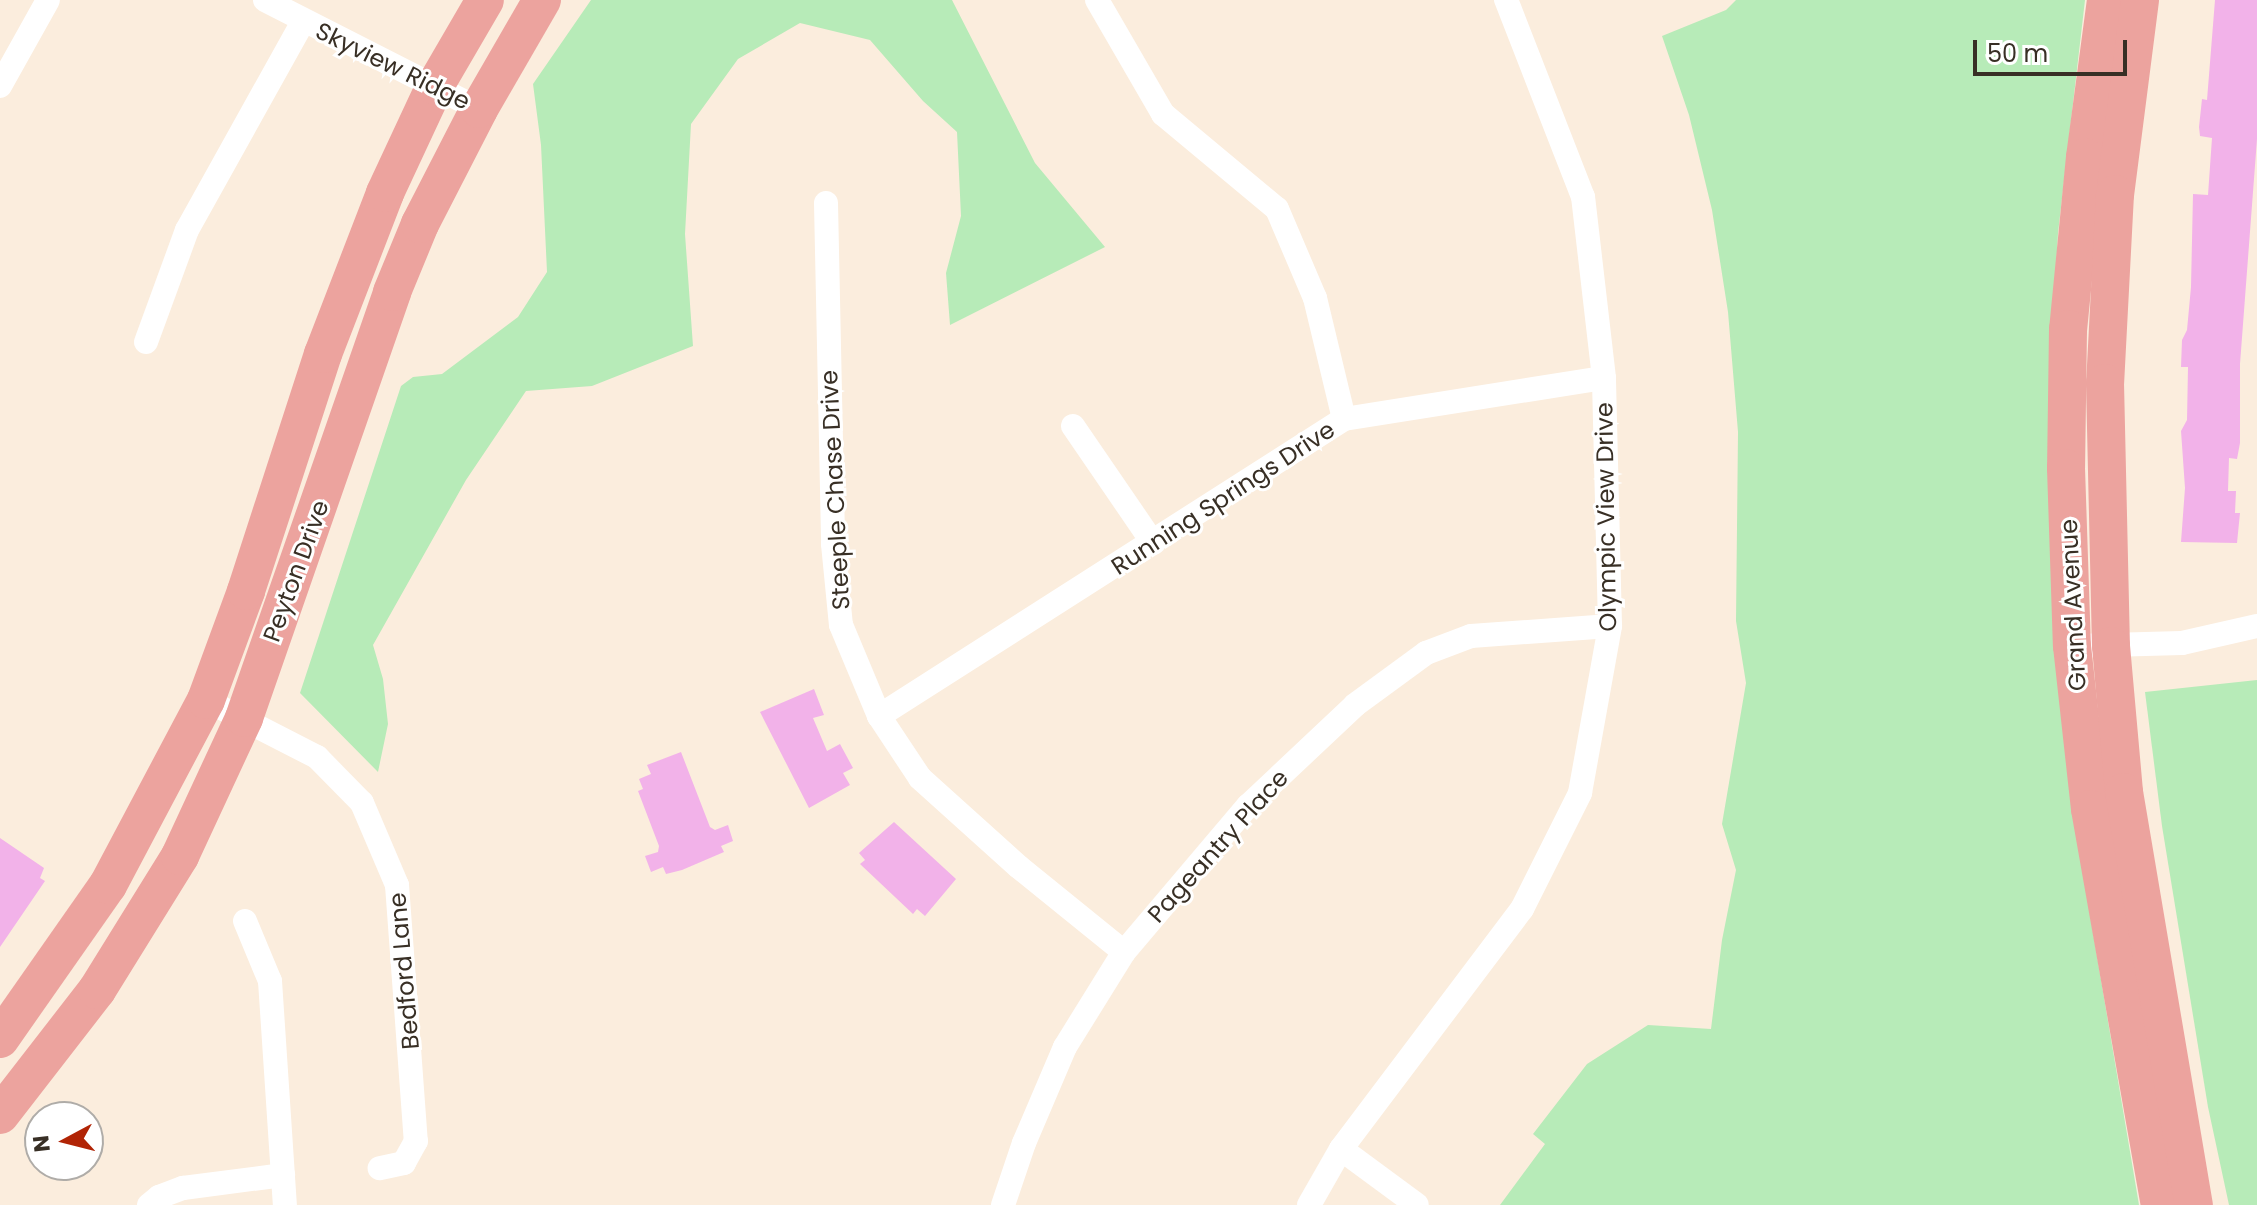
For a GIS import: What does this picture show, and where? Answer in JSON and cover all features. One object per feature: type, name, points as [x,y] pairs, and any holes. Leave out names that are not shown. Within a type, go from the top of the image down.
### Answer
[{"type":"main road","name":"Peyton Drive","points":[[0,1039],[108,885],[206,700],[246,591],[323,354],[385,193],[435,86],[485,0]]},
{"type":"main road","name":"Peyton Drive","points":[[0,1115],[97,990],[180,856],[244,718],[392,292],[420,224],[479,109],[542,0]]},
{"type":"main road","name":"Grand Avenue","points":[[2106,0],[2085,157],[2068,329],[2066,468],[2072,646],[2090,809],[2160,1205]]},
{"type":"main road","name":"Grand Avenue","points":[[2140,0],[2115,194],[2105,383],[2111,646],[2124,792],[2194,1205]]},
{"type":"main road","points":[[0,1047],[35,1073]]},
{"type":"street","points":[[0,86],[48,0]]},
{"type":"street","name":"Skyview Ridge","points":[[265,0],[479,109]]},
{"type":"street","name":"Olympic View Drive","points":[[1309,1205],[1341,1149],[1522,909],[1580,793],[1610,626],[1604,378],[1583,197],[1506,0]]},
{"type":"street","points":[[1099,1],[1163,114],[1277,209],[1315,298],[1344,419]]},
{"type":"street","points":[[146,342],[187,230],[303,22]]},
{"type":"street","name":"Steeple Chase Drive","points":[[826,203],[833,544],[841,625],[879,716],[920,778],[1019,867],[1124,952]]},
{"type":"street","name":"Running Springs Drive","points":[[879,716],[1344,419],[1604,378]]},
{"type":"street","points":[[1073,426],[1153,543]]},
{"type":"street","name":"Pageantry Place","points":[[1003,1205],[1024,1143],[1065,1047],[1124,952],[1248,806],[1355,705],[1426,653],[1471,636],[1610,626]]},
{"type":"street","points":[[2072,646],[2182,643],[2257,626]]},
{"type":"street","name":"Bedford Lane","points":[[206,700],[317,757],[362,803],[397,885],[416,1141],[404,1163],[380,1168]]},
{"type":"street","points":[[245,921],[270,981],[285,1205]]},
{"type":"street","points":[[1341,1149],[1417,1205]]},
{"type":"street","points":[[149,1205],[159,1197],[183,1188],[283,1175]]},
{"type":"green space","points":[[591,0],[952,0],[1035,163],[1105,247],[950,325],[946,273],[961,216],[957,132],[923,101],[870,40],[800,23],[738,59],[691,124],[685,234],[693,346],[592,386],[526,391],[466,480],[373,645],[383,679],[388,724],[378,772],[300,693],[401,386],[413,377],[442,374],[518,317],[547,272],[541,145],[533,84]]},
{"type":"green space","points":[[1736,0],[2085,0],[2058,233],[2053,326],[2083,873],[2139,1205],[1500,1205],[1545,1144],[1533,1134],[1587,1064],[1648,1025],[1711,1029],[1722,940],[1736,870],[1722,824],[1746,683],[1736,621],[1738,432],[1728,312],[1712,210],[1689,115],[1662,36],[1726,10]]},
{"type":"green space","points":[[2257,680],[2257,1205],[2229,1205],[2208,1107],[2162,826],[2145,692]]},
{"type":"building","points":[[2215,0],[2257,0],[2257,139],[2240,364],[2240,443],[2237,459],[2229,458],[2228,491],[2236,491],[2235,513],[2240,513],[2237,543],[2181,542],[2185,488],[2181,431],[2187,420],[2188,367],[2181,367],[2182,340],[2187,330],[2191,287],[2193,194],[2208,195],[2212,138],[2200,136],[2199,127],[2202,99],[2207,100]]},
{"type":"building","points":[[814,689],[824,715],[813,718],[827,751],[840,744],[853,768],[843,773],[850,785],[809,808],[760,712]]},
{"type":"building","points":[[681,752],[710,827],[715,830],[728,825],[733,841],[721,846],[724,852],[682,870],[666,874],[663,867],[651,872],[645,856],[658,852],[659,846],[638,791],[643,789],[639,779],[651,774],[647,765]]},
{"type":"building","points":[[894,822],[956,879],[925,916],[917,909],[913,914],[860,864],[865,860],[859,853]]},
{"type":"building","points":[[0,838],[44,868],[40,878],[45,881],[0,947]]}]
